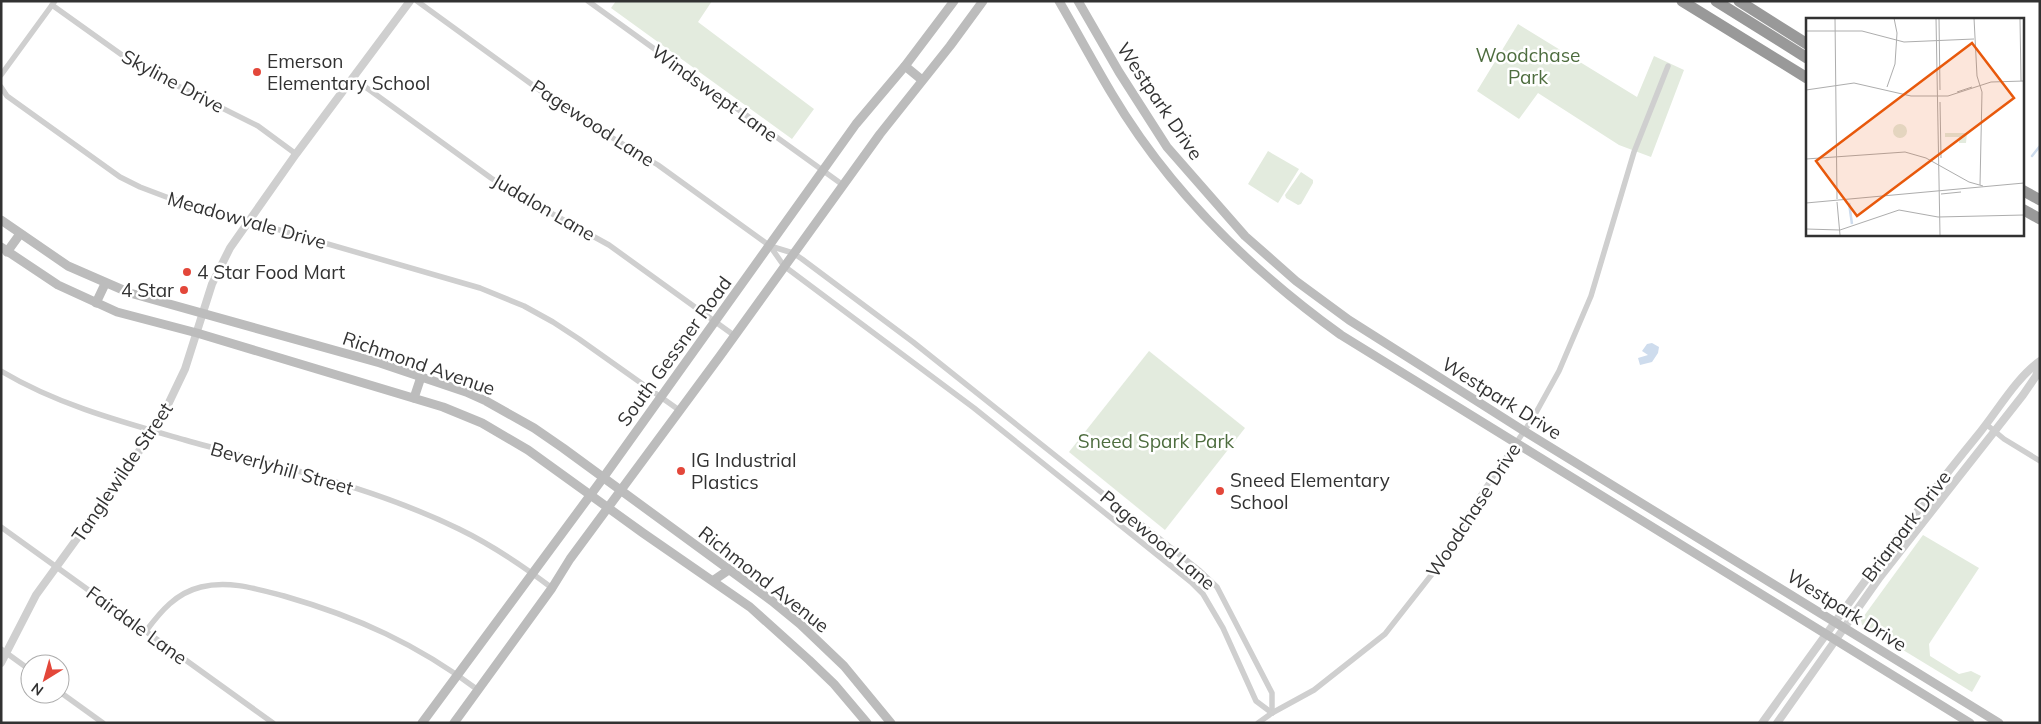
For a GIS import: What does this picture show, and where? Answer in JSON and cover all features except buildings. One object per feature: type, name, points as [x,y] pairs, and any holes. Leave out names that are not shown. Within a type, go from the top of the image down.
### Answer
[{"type":"highway","points":[[1682,1],[1806,77]]},
{"type":"highway","points":[[1716,1],[1806,57]]},
{"type":"highway","points":[[1739,1],[1806,43]]},
{"type":"highway","points":[[2024,191],[2040,200]]},
{"type":"highway","points":[[2024,210],[2040,220]]},
{"type":"main road","name":"South Gessner Road","points":[[422,723],[603,478],[856,124],[905,66],[954,1]]},
{"type":"main road","name":"South Gessner Road","points":[[454,723],[620,490],[735,336],[793,252],[983,1]]},
{"type":"main road","name":"Westpark Drive","points":[[1059,1],[1112,94],[1155,157],[1237,250],[1316,316],[1341,334],[1516,443],[1970,723]]},
{"type":"main road","name":"Westpark Drive","points":[[1078,1],[1104,48],[1167,147],[1245,236],[1296,282],[1349,320],[1524,431],[2000,723]]},
{"type":"main road","points":[[1091,55],[1104,48]]},
{"type":"main road","points":[[905,66],[922,80]]},
{"type":"main road","points":[[1155,157],[1167,147]]},
{"type":"main road","name":"Richmond Avenue","points":[[1,220],[68,266],[105,284],[130,293],[421,376],[466,392],[510,414],[534,428],[730,569],[779,607],[844,666],[891,723]]},
{"type":"main road","points":[[4,250],[20,234]]},
{"type":"main road","name":"Richmond Avenue","points":[[4,250],[58,284],[117,312],[197,333],[414,398],[443,407],[482,423],[528,450],[750,607],[834,684],[867,723]]},
{"type":"main road","points":[[96,303],[105,284]]},
{"type":"main road","points":[[414,398],[421,376]]},
{"type":"main road","points":[[1618,506],[1626,493]]},
{"type":"main road","points":[[714,580],[730,569]]},
{"type":"main road","points":[[1947,709],[1956,695]]},
{"type":"street","name":"Tanglewilde Street","points":[[1,664],[4,651],[36,594],[126,471],[153,431],[175,392],[220,267],[296,154],[410,1]]},
{"type":"street","name":"Pagewood Lane","points":[[417,1],[574,115],[658,165],[770,246],[784,266],[974,408],[1191,582],[1203,594],[1223,628],[1256,701],[1272,712]]},
{"type":"street","name":"Windswept Lane","points":[[588,1],[843,185]]},
{"type":"street","points":[[1,75],[53,3]]},
{"type":"street","name":"Skyline Drive","points":[[53,3],[136,64],[258,126],[296,154]]},
{"type":"street","name":"Woodchase Drive","points":[[1258,723],[1272,712],[1314,690],[1385,634],[1436,569],[1482,493],[1524,431],[1558,371],[1584,313],[1634,152],[1668,66]]},
{"type":"street","name":"Judalon Lane","points":[[353,78],[498,183],[609,245],[735,336]]},
{"type":"street","name":"Meadowvale Drive","points":[[1,87],[6,96],[11,100],[120,177],[169,198],[448,278],[502,296],[554,322],[679,410]]},
{"type":"street","name":"Pagewood Lane","points":[[770,246],[793,252],[957,376],[977,394],[1200,570],[1217,587],[1272,693],[1272,712]]},
{"type":"street","name":"Briarpark Drive","points":[[1762,723],[1912,516],[2027,370],[2040,361]]},
{"type":"street","name":"Briarpark Drive","points":[[1777,723],[1922,522],[1995,432],[2036,376],[2040,361]]},
{"type":"street","name":"Beverlyhill Street","points":[[1,371],[35,389],[85,410],[373,494],[461,530],[532,573],[552,588]]},
{"type":"street","points":[[1986,424],[1995,432],[2040,461]]},
{"type":"street","points":[[1912,516],[1922,522]]},
{"type":"street","name":"Fairdale Lane","points":[[1,527],[273,723]]},
{"type":"street","points":[[146,630],[163,609],[178,596],[201,587],[227,584],[260,589],[346,616],[388,633],[426,654],[478,690]]},
{"type":"street","points":[[4,651],[20,663]]},
{"type":"street","points":[[70,699],[103,723]]},
{"type":"green space","points":[[616,1],[712,1],[698,22],[814,109],[792,139],[611,8]]},
{"type":"green space","name":"Woodchase Park","points":[[1518,24],[1637,97],[1654,56],[1684,70],[1651,157],[1619,145],[1538,93],[1519,119],[1477,91]]},
{"type":"green space","points":[[1268,151],[1299,169],[1278,203],[1248,184]]},
{"type":"green space","points":[[1301,172],[1313,180],[1313,183],[1301,204],[1298,205],[1286,198],[1285,195]]},
{"type":"green space","name":"Sneed Spark Park","points":[[1149,351],[1245,428],[1165,530],[1069,452]]},
{"type":"green space","points":[[1923,535],[1979,568],[1929,644],[1930,656],[1959,674],[1971,671],[1981,676],[1972,692],[1862,625],[1861,620]]},
{"type":"water","points":[[1652,343],[1659,347],[1658,353],[1652,362],[1640,365],[1638,358],[1648,355],[1642,351],[1647,344]]},
{"type":"waterway","points":[[2032,156],[2040,146]]},
{"type":"place","name":"Emerson Elementary School","points":[[257,72]]},
{"type":"place","name":"4 Star Food Mart","points":[[187,272]]},
{"type":"place","name":"4 Star","points":[[184,290]]},
{"type":"place","name":"IG Industrial Plastics","points":[[681,471]]},
{"type":"place","name":"Sneed Elementary School","points":[[1220,491]]}]
